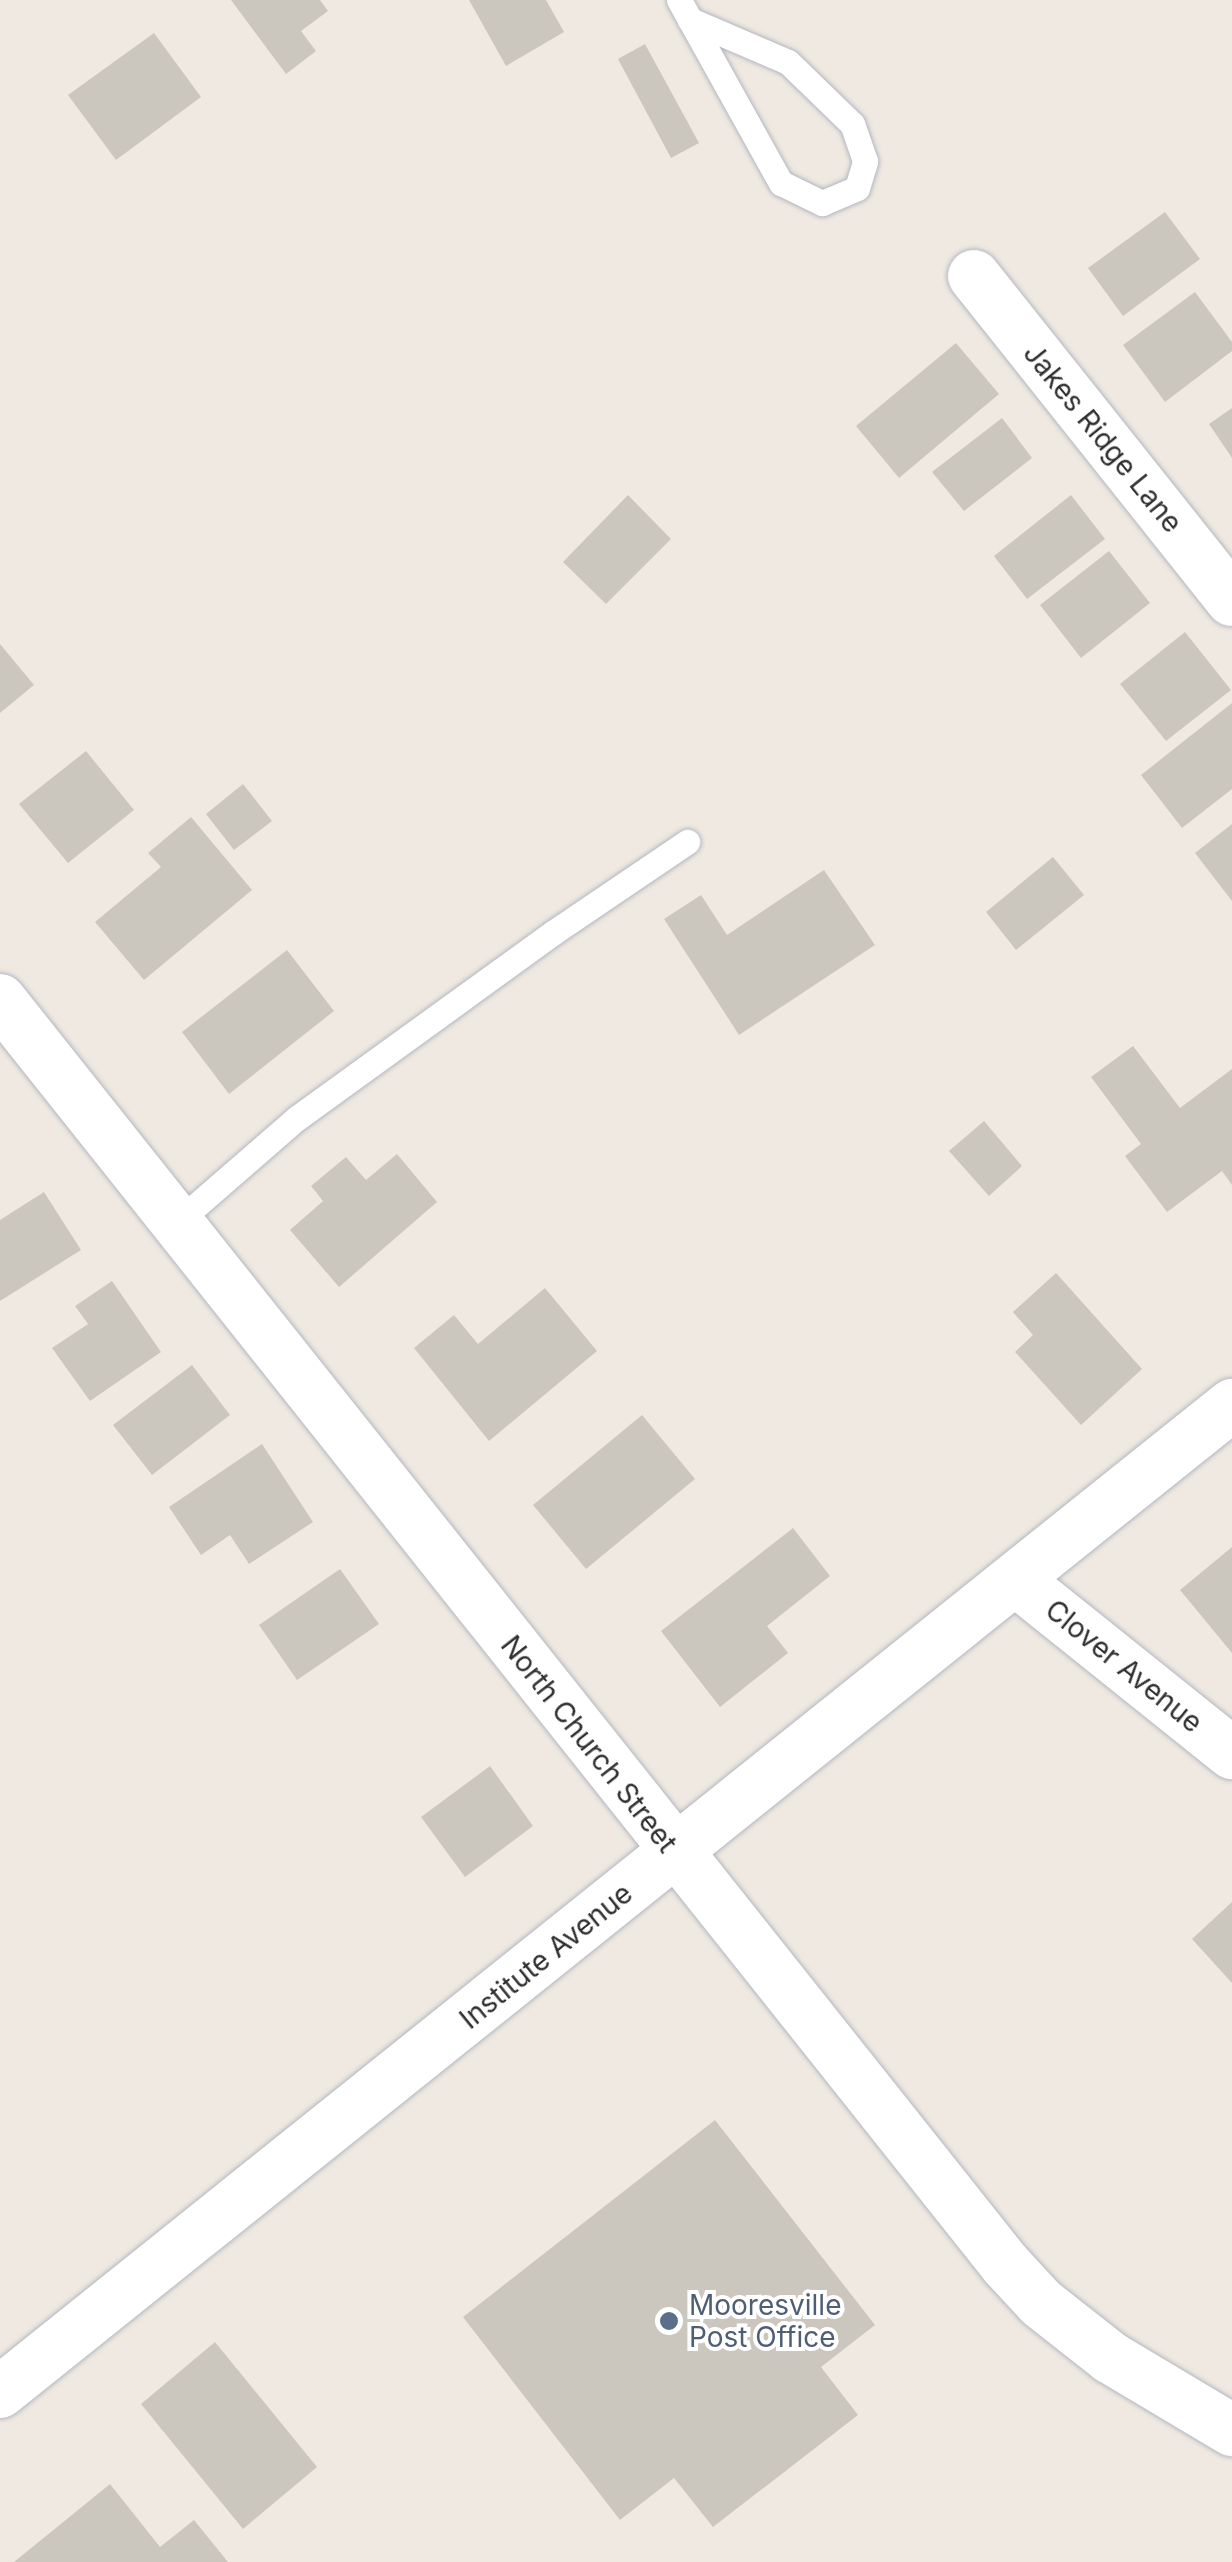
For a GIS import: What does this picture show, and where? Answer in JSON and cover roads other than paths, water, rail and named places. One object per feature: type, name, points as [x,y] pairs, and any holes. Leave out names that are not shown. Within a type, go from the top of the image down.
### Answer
[{"type":"street","name":"Jakes Ridge Lane","points":[[974,276],[1232,600]]},
{"type":"street","name":"North Church Street","points":[[0,1000],[674,1853],[1040,2303],[1111,2358],[1232,2430]]},
{"type":"street","name":"Institute Avenue","points":[[0,2392],[1232,1405]]},
{"type":"street","name":"Clover Avenue","points":[[1016,1580],[1232,1753]]},
{"type":"lane","points":[[684,10],[788,62],[852,124],[865,161],[858,188],[822,203],[781,183],[684,10]]},
{"type":"lane","points":[[176,1223],[297,1118],[554,932],[687,842]]},
{"type":"place","name":"Mooresville Post Office","points":[[669,2321]]}]
